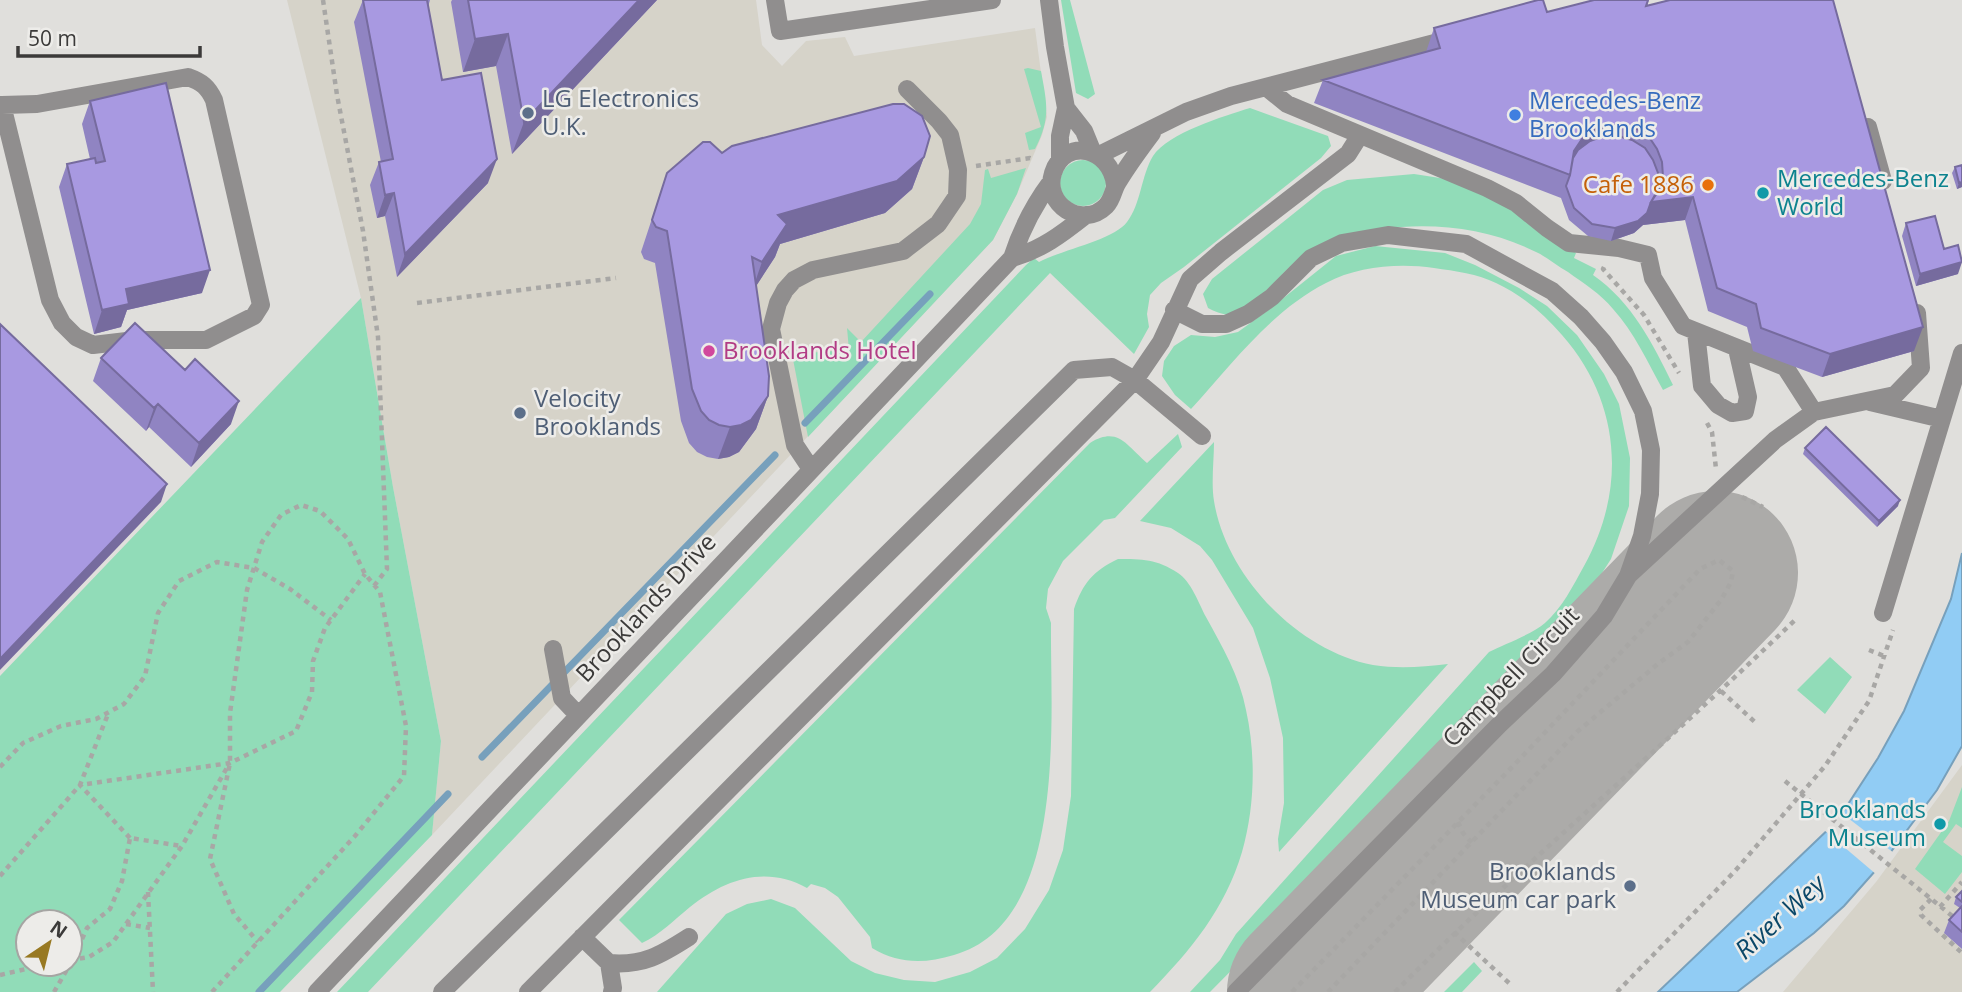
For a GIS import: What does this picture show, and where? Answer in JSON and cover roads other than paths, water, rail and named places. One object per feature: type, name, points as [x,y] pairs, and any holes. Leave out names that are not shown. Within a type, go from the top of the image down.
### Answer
[{"type":"street","points":[[775,0],[780,31],[992,0]]},
{"type":"street","points":[[1049,0],[1066,108],[1060,136],[1060,160]]},
{"type":"street","points":[[1066,108],[1084,131],[1096,154],[1108,163],[1114,173],[1113,196],[1106,206],[1086,215],[1065,210],[1057,202],[1051,182],[1060,160],[1076,152],[1096,154],[1156,129],[1186,112],[1231,96],[1461,36]]},
{"type":"street","points":[[188,77],[198,80],[208,88],[214,100],[261,304],[254,316],[206,340],[135,340],[93,345],[76,337],[62,323],[50,300],[1,105],[37,104],[188,77]]},
{"type":"street","points":[[1266,87],[1287,104],[1487,188],[1516,203],[1569,243],[1612,247],[1648,255],[1653,278],[1683,326],[1784,365],[1814,412]]},
{"type":"street","points":[[811,468],[795,445],[788,415],[771,329],[778,303],[794,280],[813,270],[903,251],[938,225],[957,196],[958,170],[950,135],[907,89]]},
{"type":"street","points":[[1863,112],[1888,204]]},
{"type":"street","points":[[1115,185],[1156,129]]},
{"type":"street","points":[[528,992],[1135,380],[1161,342],[1190,279],[1348,154],[1360,135]]},
{"type":"street","name":"Brooklands Drive","points":[[317,992],[1012,258],[1019,235],[1036,202],[1051,182]]},
{"type":"street","name":"Brooklands Drive","points":[[1012,258],[1032,253],[1086,215]]},
{"type":"street","name":"Campbell Circuit","points":[[1174,310],[1202,324],[1226,324],[1248,314],[1272,297],[1311,258],[1342,243],[1388,235],[1466,244],[1552,291],[1581,317],[1624,372],[1643,411],[1651,450],[1650,494],[1642,536],[1628,576],[1604,616],[1553,674],[1490,734],[1237,992]]},
{"type":"street","points":[[1628,576],[1775,440],[1814,412],[1895,395],[1921,368],[1919,321],[1912,295]]},
{"type":"street","points":[[1696,332],[1702,386],[1718,405],[1732,413],[1745,411],[1748,397],[1737,349]]},
{"type":"street","points":[[1889,619],[1962,353]]},
{"type":"street","points":[[442,992],[1074,370],[1112,366],[1135,380],[1202,436]]},
{"type":"street","points":[[1866,401],[1942,419]]},
{"type":"street","points":[[553,649],[562,698],[579,715]]},
{"type":"street","points":[[582,937],[608,963],[612,992]]},
{"type":"street","points":[[608,963],[629,965],[658,956],[689,937]]},
{"type":"water","name":"River Wey","points":[[1962,553],[1962,746],[1937,790],[1884,861],[1844,906],[1814,933],[1737,992],[1658,992],[1837,821],[1878,758],[1904,711],[1951,599]]},
{"type":"waterway","points":[[805,423],[930,294]]},
{"type":"waterway","points":[[482,757],[775,455]]},
{"type":"waterway","points":[[259,992],[448,794]]},
{"type":"place","name":"LG Electronics U.K.","points":[[528,113]]},
{"type":"place","name":"Mercedes-Benz Brooklands","points":[[1515,115]]},
{"type":"place","name":"Cafe 1886","points":[[1708,185]]},
{"type":"place","name":"Mercedes-Benz World","points":[[1763,193]]},
{"type":"place","name":"Brooklands Hotel","points":[[709,351]]},
{"type":"place","name":"Velocity Brooklands","points":[[520,413]]},
{"type":"place","name":"Brooklands Museum","points":[[1940,824]]},
{"type":"place","name":"Brooklands Museum car park","points":[[1630,886]]}]
